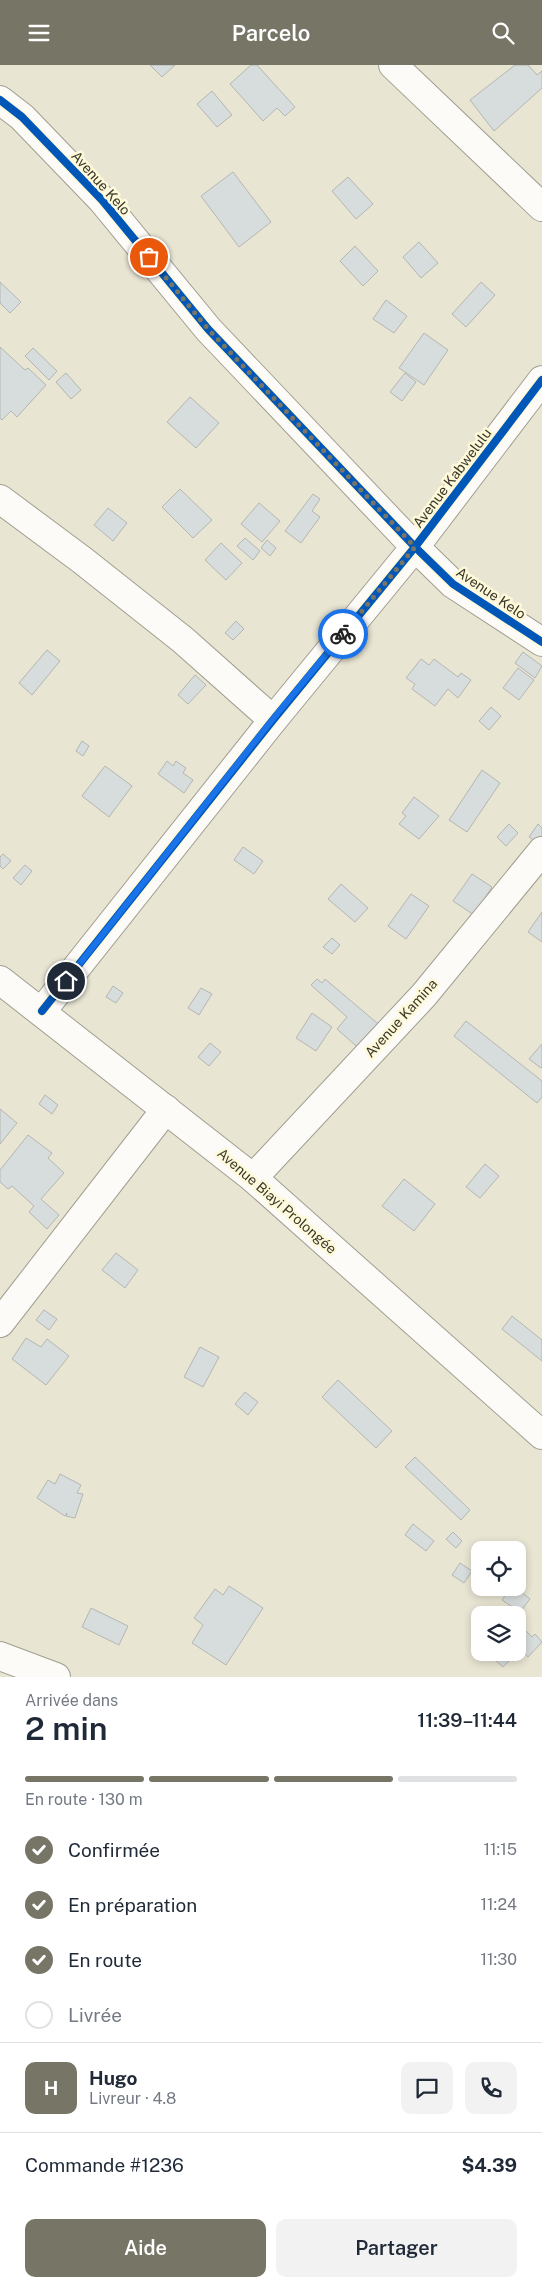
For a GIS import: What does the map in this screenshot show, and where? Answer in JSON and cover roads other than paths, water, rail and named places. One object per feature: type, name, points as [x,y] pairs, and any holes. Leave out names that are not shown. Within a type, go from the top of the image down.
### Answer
[{"type":"street","points":[[392,65],[542,207]]},
{"type":"street","name":"Avenue Kelo","points":[[0,100],[22,117],[102,200],[208,329],[415,547],[453,584],[542,642]]},
{"type":"street","name":"Avenue Kabwelulu","points":[[42,1011],[272,720],[415,547],[542,380]]},
{"type":"street","points":[[0,499],[82,560],[183,641],[272,720]]},
{"type":"street","name":"Avenue Kamina","points":[[253,1178],[424,995],[542,851]]},
{"type":"street","name":"Avenue Biayi Prolongée","points":[[0,980],[253,1178],[542,1435]]},
{"type":"street","points":[[0,1323],[166,1109]]},
{"type":"street","points":[[0,1656],[56,1677]]}]
